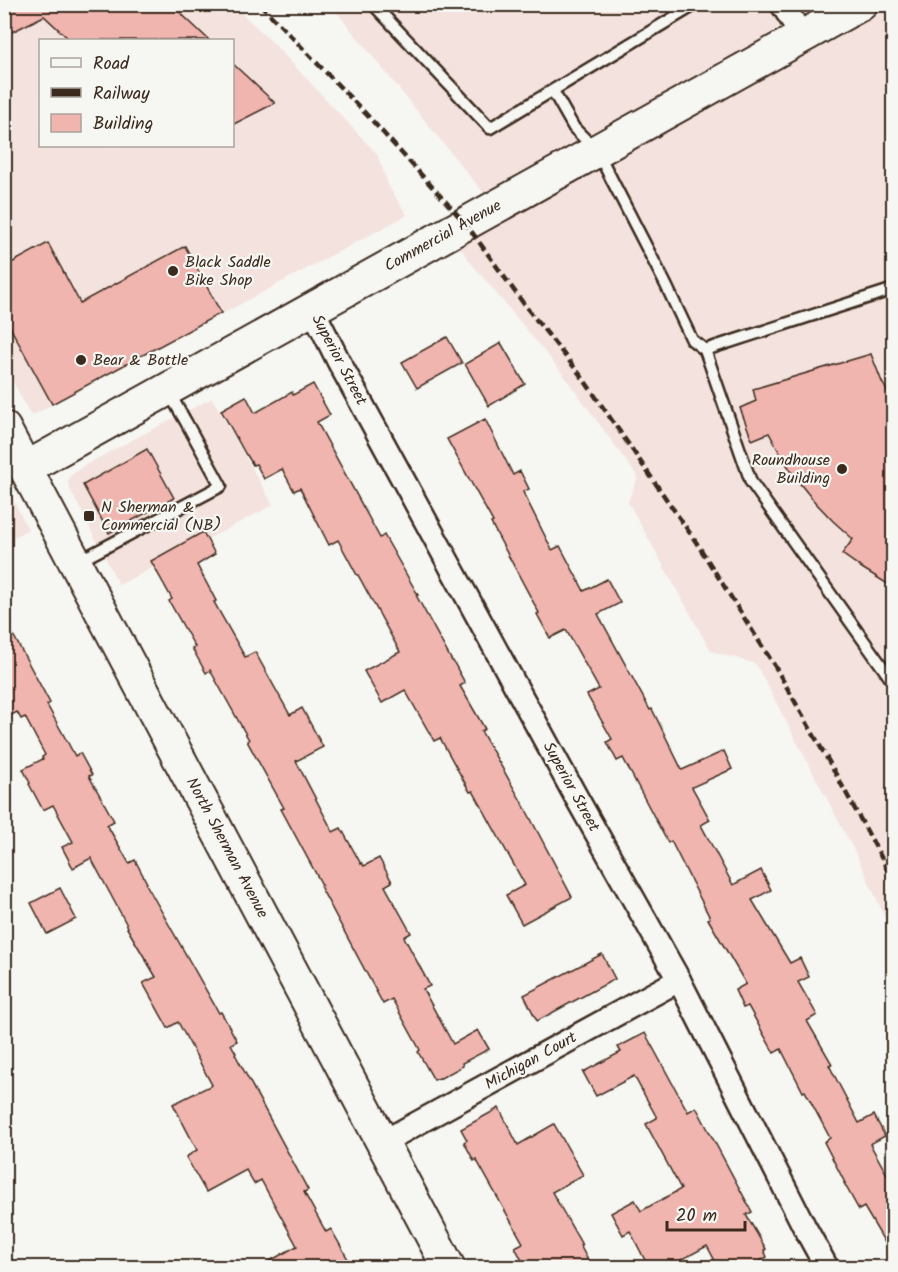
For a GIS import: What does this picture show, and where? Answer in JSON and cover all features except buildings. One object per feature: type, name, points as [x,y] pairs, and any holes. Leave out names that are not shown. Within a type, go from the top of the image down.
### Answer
[{"type":"street","points":[[782,4],[803,37]]},
{"type":"street","name":"Commercial Avenue","points":[[15,452],[167,390],[861,4]]},
{"type":"street","name":"Superior Street","points":[[312,309],[575,795],[679,980],[826,1268]]},
{"type":"street","name":"North Sherman Avenue","points":[[15,452],[76,562],[448,1268]]},
{"type":"street","name":"Michigan Court","points":[[382,1142],[679,980]]},
{"type":"lane","points":[[373,4],[490,128],[693,6],[692,4]]},
{"type":"lane","points":[[553,91],[574,128],[597,151],[692,340],[705,350],[751,482],[891,679],[894,680]]},
{"type":"lane","points":[[705,350],[894,289]]},
{"type":"lane","points":[[76,562],[221,486],[167,390]]},
{"type":"shaded area","points":[[4,5],[233,5],[274,44],[377,154],[389,187],[407,215],[31,416],[5,366]]},
{"type":"shaded area","points":[[331,5],[893,5],[893,935],[857,856],[756,664],[711,651],[628,502],[638,477],[559,369],[449,233],[495,207]]},
{"type":"shaded area","points":[[212,398],[273,505],[119,585],[71,491],[68,483],[70,476],[85,465]]},
{"type":"shaded area","points":[[5,484],[28,529],[4,543]]},
{"type":"railway","points":[[260,4],[367,115],[466,224],[526,307],[582,377],[696,542],[776,668],[894,884]]},
{"type":"place","name":"Black Saddle Bike Shop","points":[[173,271]]},
{"type":"place","name":"Bear & Bottle","points":[[81,360]]},
{"type":"place","name":"Roundhouse Building","points":[[842,469]]},
{"type":"place","name":"N Sherman & Commercial (NB)","points":[[89,516]]}]
